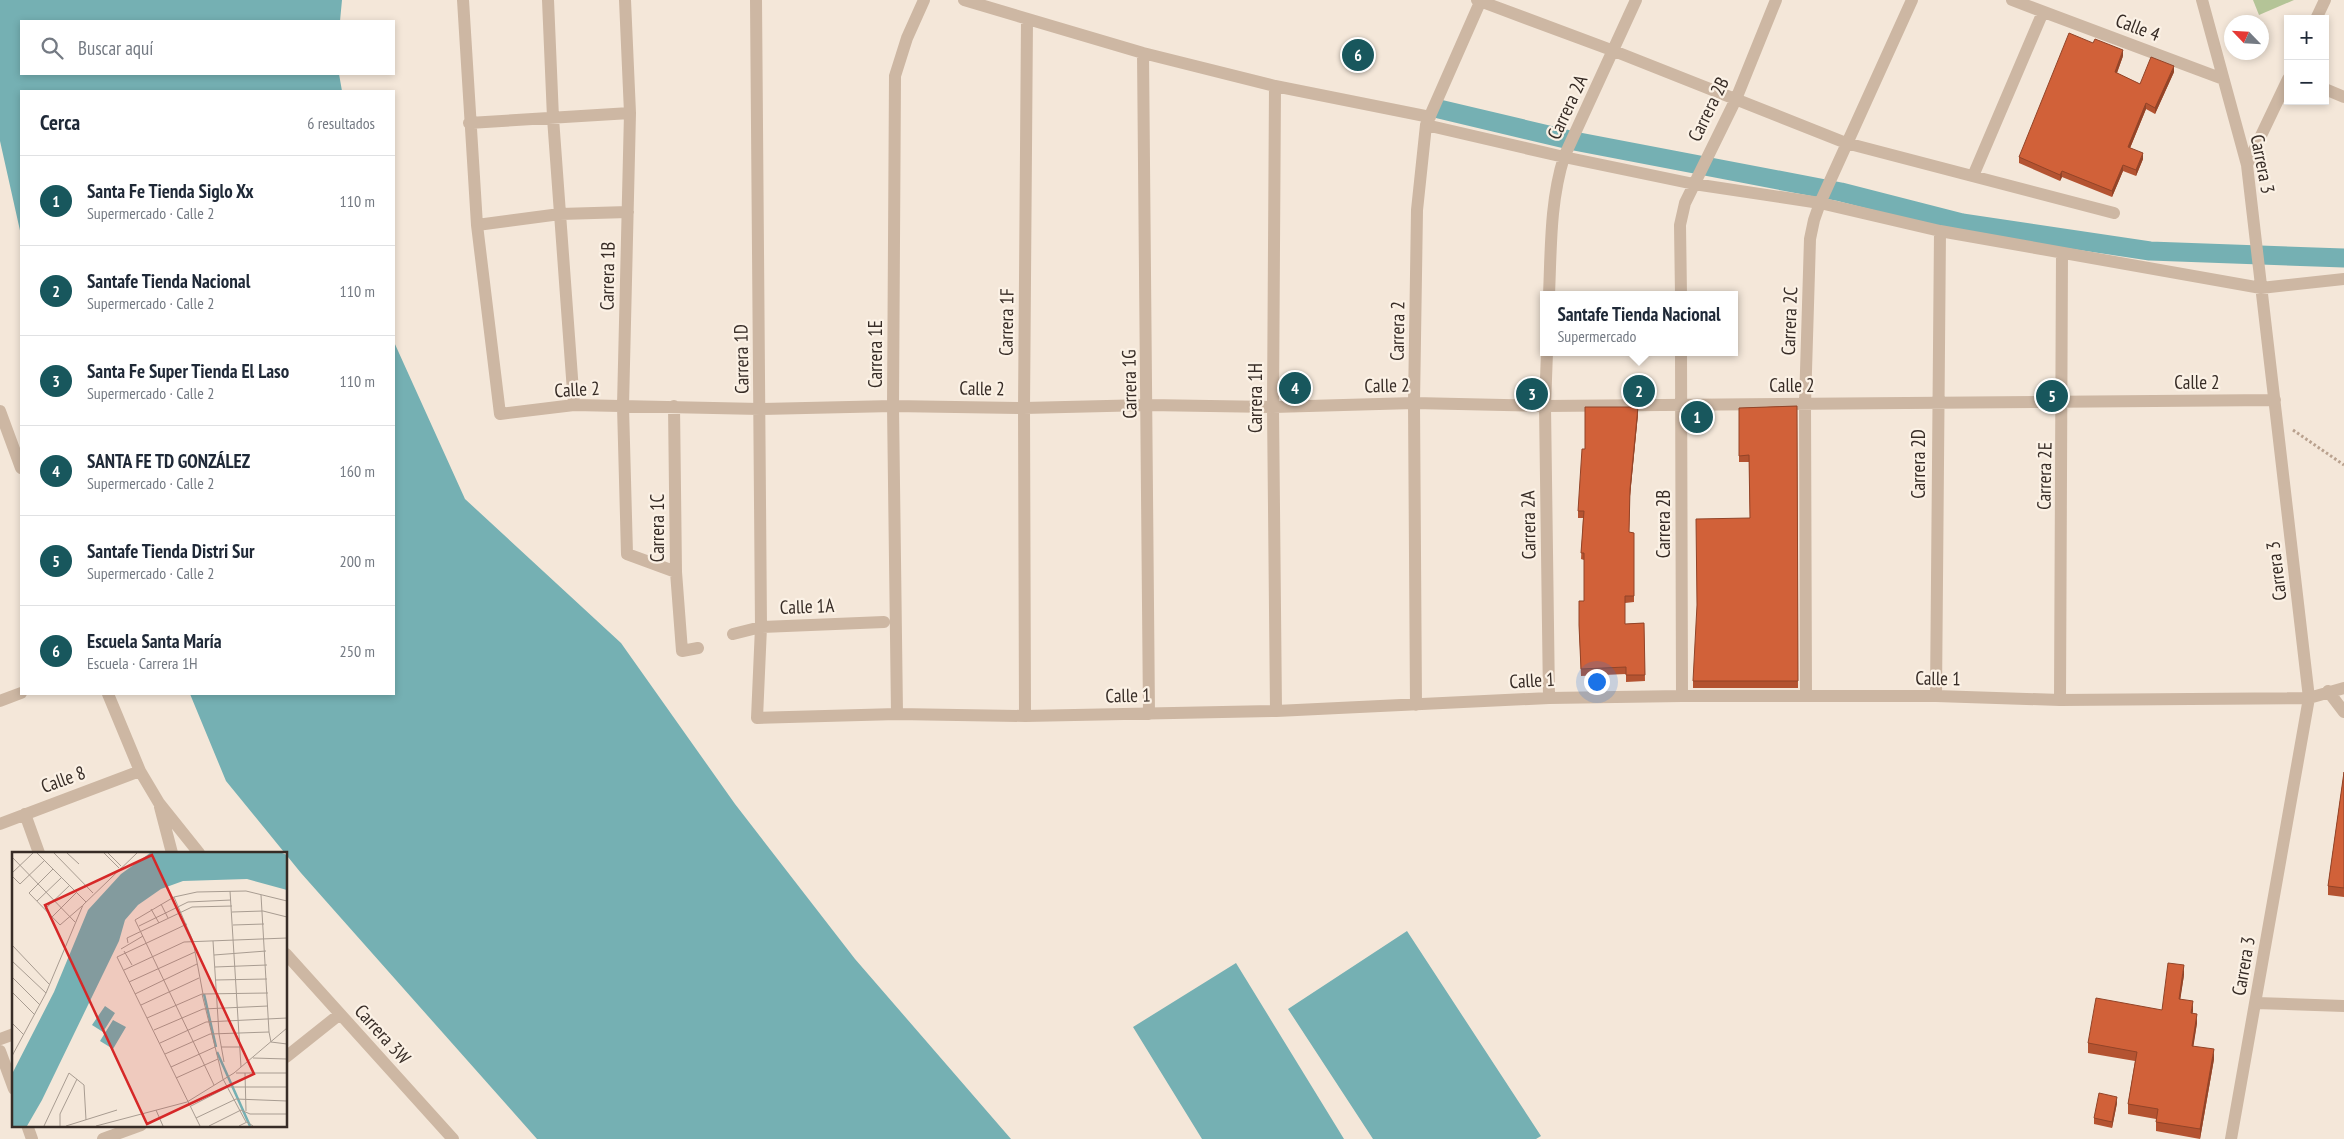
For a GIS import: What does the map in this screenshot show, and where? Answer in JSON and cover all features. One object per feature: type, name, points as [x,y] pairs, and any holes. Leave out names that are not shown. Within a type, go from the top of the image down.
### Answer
[{"type":"street","points":[[463,0],[469,123],[477,225],[560,214],[628,212]]},
{"type":"street","points":[[548,0],[553,118],[574,406]]},
{"type":"street","name":"Carrera 1B","points":[[624,0],[630,113],[623,406],[627,554],[676,572]]},
{"type":"street","name":"Carrera 1D","points":[[756,0],[760,409],[760,627],[757,718]]},
{"type":"street","name":"Carrera 1E","points":[[898,714],[893,406],[895,76],[907,38],[924,0]]},
{"type":"street","points":[[964,0],[1143,53],[1275,86],[1430,115],[1566,154],[1695,180],[1821,200],[1940,231],[2062,252],[2260,282],[2344,279]]},
{"type":"street","name":"Carrera 2A","points":[[1550,291],[1557,179],[1566,154],[1582,123],[1636,0]]},
{"type":"street","name":"Carrera 2B","points":[[1681,291],[1680,225],[1685,203],[1736,99],[1776,0]]},
{"type":"street","name":"Carrera 2C","points":[[1806,696],[1805,404],[1810,239],[1821,200],[1839,165],[1846,143],[1912,0]]},
{"type":"street","name":"Calle 4","points":[[2012,0],[2222,79]]},
{"type":"street","name":"Carrera 3","points":[[2202,0],[2247,165],[2309,698],[2232,1139]]},
{"type":"street","points":[[2318,15],[2325,0]]},
{"type":"street","points":[[1480,1],[1614,51],[1846,143],[2114,213]]},
{"type":"street","name":"Carrera 2","points":[[1416,706],[1414,403],[1417,210],[1430,115],[1480,1]]},
{"type":"street","points":[[1973,176],[2043,12]]},
{"type":"street","name":"Carrera 1F","points":[[1025,716],[1024,408],[1027,19]]},
{"type":"street","name":"Carrera 1G","points":[[1143,53],[1148,405],[1149,714]]},
{"type":"street","name":"Carrera 1H","points":[[1275,86],[1273,407],[1276,711]]},
{"type":"street","points":[[2247,165],[2284,87]]},
{"type":"street","points":[[2329,90],[2344,97]]},
{"type":"street","points":[[469,123],[630,113]]},
{"type":"street","name":"Calle 2","points":[[477,225],[500,414],[574,406],[674,406],[760,409],[893,406],[1024,408],[1148,405],[1273,407],[1414,403],[1545,406],[2275,400]]},
{"type":"street","name":"Carrera 2D","points":[[1936,696],[1936,403],[1940,231]]},
{"type":"street","name":"Carrera 2E","points":[[2060,700],[2063,402],[2062,252]]},
{"type":"street","name":"Carrera 2A","points":[[1547,356],[1545,406],[1549,698]]},
{"type":"street","name":"Carrera 2B","points":[[1681,356],[1682,696]]},
{"type":"street","name":"Carrera 1C","points":[[674,406],[676,572],[682,650],[698,648]]},
{"type":"street","points":[[0,411],[20,465]]},
{"type":"street","name":"Calle 1A","points":[[733,634],[760,627],[884,622]]},
{"type":"street","name":"Calle 1","points":[[757,718],[898,714],[1025,716],[1276,711],[1416,706],[1549,698],[1682,696],[1936,696],[2060,700],[2309,698],[2328,691],[2344,688]]},
{"type":"street","points":[[2328,691],[2344,712]]},
{"type":"street","points":[[0,701],[20,693]]},
{"type":"street","points":[[108,695],[140,771],[159,803],[198,852]]},
{"type":"street","name":"Calle 8","points":[[0,824],[140,771]]},
{"type":"street","points":[[159,803],[172,852]]},
{"type":"street","points":[[25,814],[39,852]]},
{"type":"street","name":"Carrera 3W","points":[[288,956],[453,1139]]},
{"type":"street","points":[[2256,1003],[2344,1006]]},
{"type":"street","points":[[288,1055],[340,1014]]},
{"type":"street","points":[[0,1039],[12,1035]]},
{"type":"street","points":[[0,1051],[12,1084]]},
{"type":"street","points":[[27,1126],[32,1139]]},
{"type":"street","points":[[103,1139],[138,1126]]},
{"type":"green space","points":[[2253,0],[2294,0],[2259,15]]},
{"type":"water","points":[[0,0],[342,0],[340,20],[20,20],[20,75],[339,75],[342,90],[20,90],[20,231],[0,141]]},
{"type":"water","points":[[395,344],[465,499],[621,643],[735,804],[855,959],[1011,1139],[537,1139],[301,873],[288,857],[288,852],[284,852],[226,781],[190,695],[395,695]]},
{"type":"water","points":[[1407,931],[1541,1136],[1536,1139],[1373,1139],[1288,1009]]},
{"type":"water","points":[[1236,963],[1344,1139],[1202,1139],[1133,1027]]},
{"type":"building","points":[[2069,33],[2093,43],[2095,39],[2123,50],[2115,72],[2140,84],[2151,57],[2174,66],[2155,108],[2146,103],[2128,147],[2143,153],[2136,170],[2123,165],[2112,191],[2062,171],[2060,175],[2019,157]]},
{"type":"building","points":[[1797,406],[1798,681],[1693,681],[1697,605],[1696,519],[1750,518],[1749,455],[1739,456],[1739,408]]},
{"type":"building","points":[[1585,407],[1638,407],[1630,489],[1629,532],[1634,533],[1634,596],[1625,596],[1625,624],[1644,623],[1645,675],[1626,675],[1626,667],[1581,669],[1579,601],[1584,601],[1584,553],[1581,553],[1584,511],[1578,511],[1582,449],[1585,449]]},
{"type":"building","points":[[2344,772],[2344,888],[2328,886]]},
{"type":"building","points":[[2168,963],[2184,965],[2179,999],[2193,1001],[2191,1013],[2197,1014],[2192,1046],[2214,1049],[2200,1129],[2156,1122],[2158,1109],[2128,1104],[2137,1052],[2088,1043],[2096,998],[2162,1010]]},
{"type":"building","points":[[2099,1093],[2117,1097],[2112,1122],[2094,1118]]},
{"type":"waterway","points":[[1439,109],[1574,141],[1841,192],[1962,223],[2150,251],[2344,258]]},
{"type":"place","name":"Escuela Santa María","points":[[1358,55]]},
{"type":"place","name":"SANTA FE TD GONZÁLEZ","points":[[1295,388]]},
{"type":"place","name":"Santafe Tienda Nacional","points":[[1639,391]]},
{"type":"place","name":"Santa Fe Super Tienda El Laso","points":[[1532,394]]},
{"type":"place","name":"Santafe Tienda Distri Sur","points":[[2052,396]]},
{"type":"place","name":"Santa Fe Tienda Siglo Xx","points":[[1697,417]]}]
